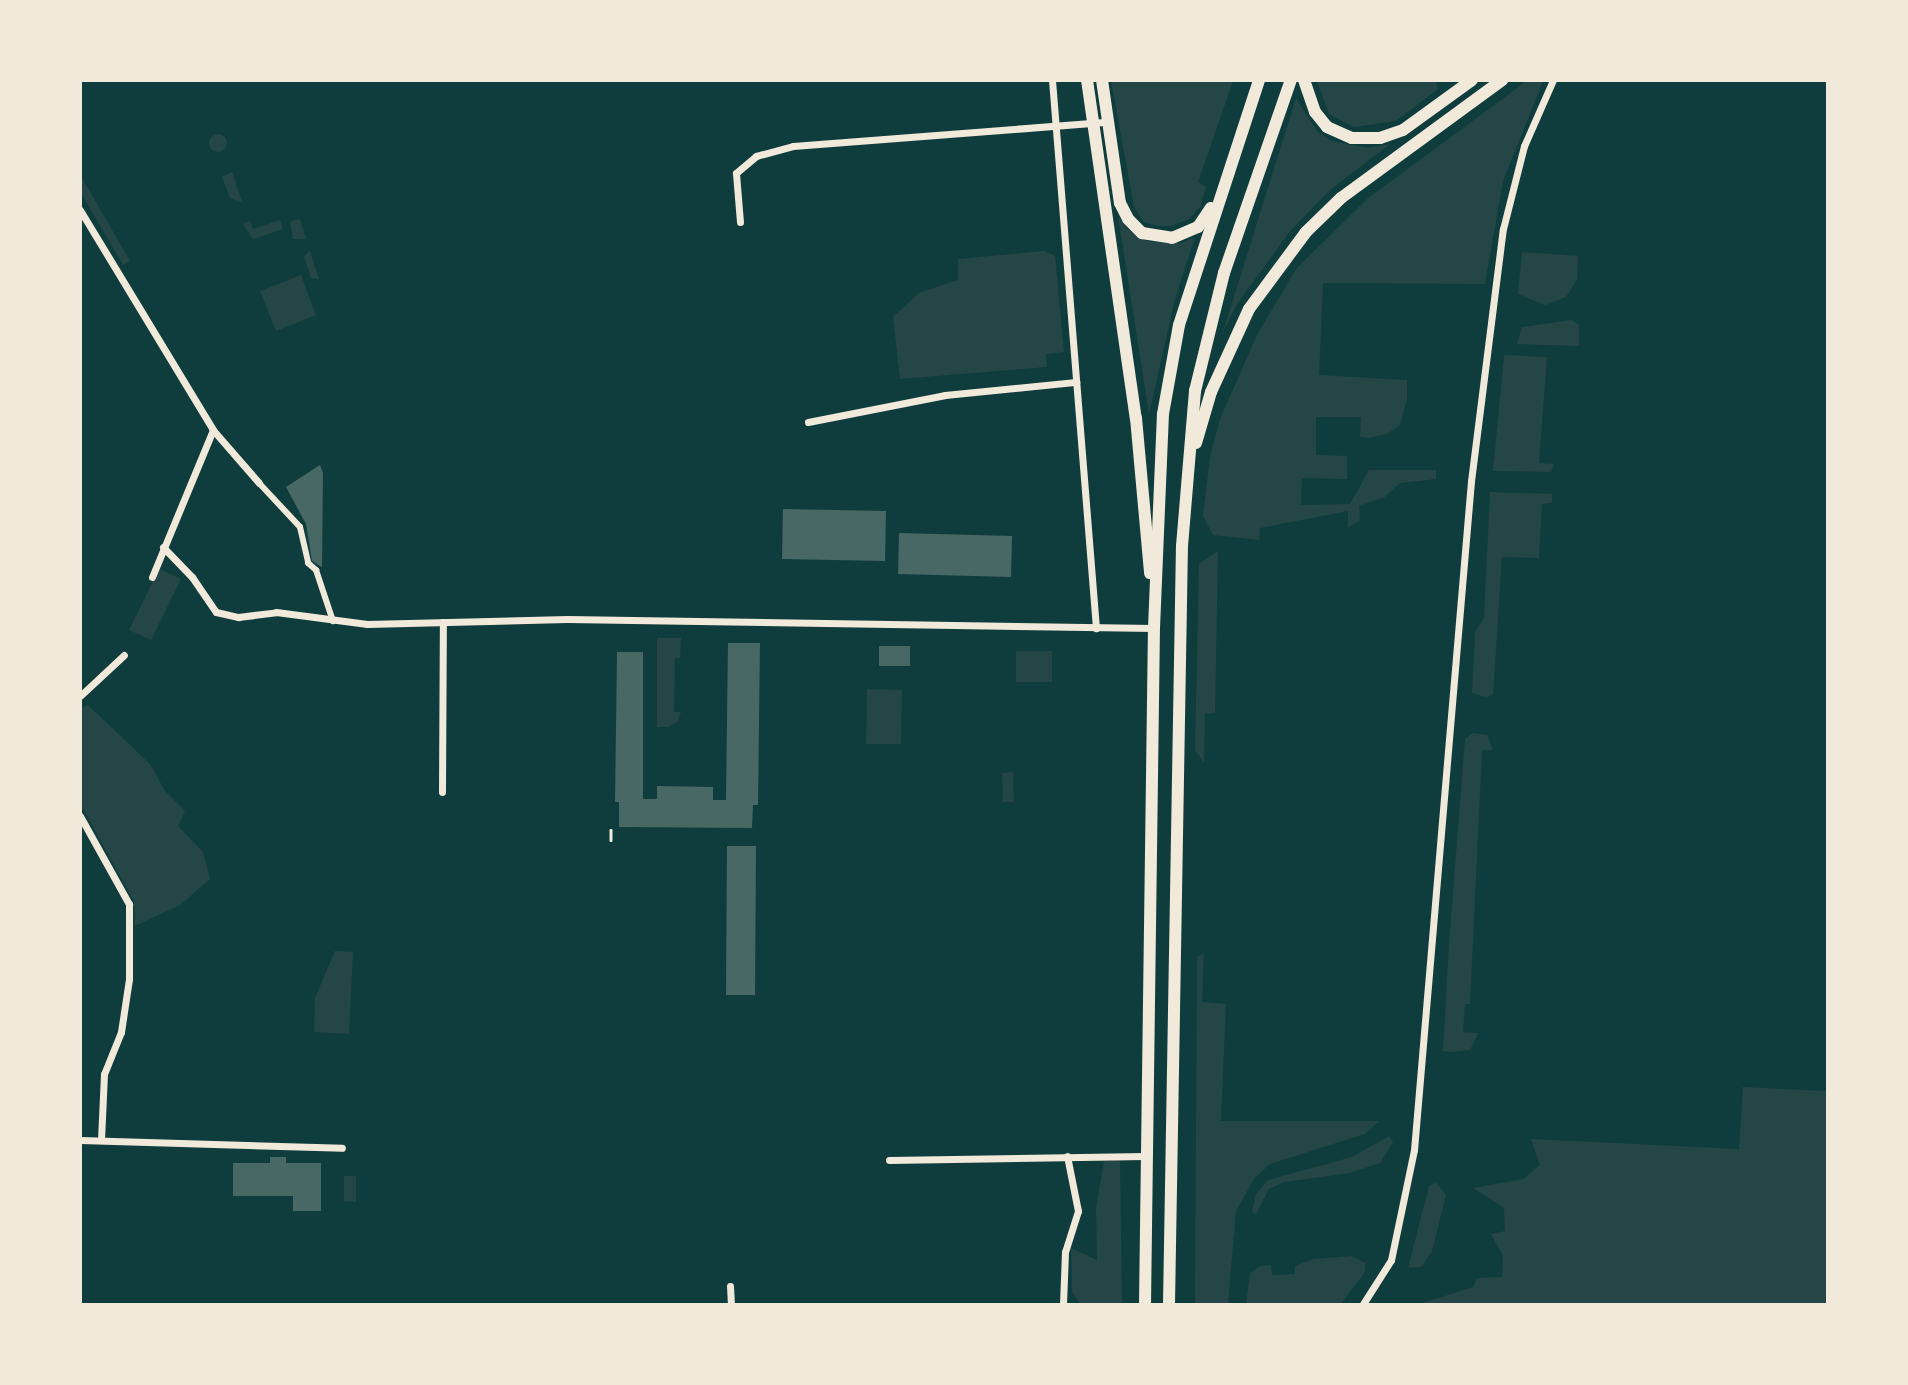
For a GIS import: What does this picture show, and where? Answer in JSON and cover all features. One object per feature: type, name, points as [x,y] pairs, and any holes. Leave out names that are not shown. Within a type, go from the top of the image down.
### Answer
[{"type":"main road","points":[[1087,80],[1120,203],[1142,233],[1158,239],[1186,234],[1202,221],[1221,189]]},
{"type":"main road","points":[[1102,80],[1100,123],[1136,418],[1154,626]]},
{"type":"main road","points":[[1145,1304],[1154,626],[1169,369],[1221,189],[1259,80]]},
{"type":"main road","points":[[1170,1303],[1184,506],[1202,357],[1224,273],[1290,80]]},
{"type":"main road","points":[[1304,80],[1315,112],[1328,127],[1352,138],[1380,138],[1404,130],[1472,80]]},
{"type":"main road","points":[[1184,506],[1211,392],[1249,309],[1275,269],[1341,198],[1502,80]]},
{"type":"street","points":[[1052,80],[1096,628]]},
{"type":"street","points":[[1363,1304],[1391,1259],[1414,1150],[1471,481],[1512,184],[1553,80]]},
{"type":"street","points":[[740,222],[736,173],[756,156],[793,146],[943,138],[1055,125],[1100,123]]},
{"type":"street","points":[[80,211],[212,430],[300,527],[308,563],[316,570],[333,621]]},
{"type":"street","points":[[808,422],[945,395],[1076,382]]},
{"type":"street","points":[[152,577],[212,430]]},
{"type":"street","points":[[163,547],[192,577],[216,612],[238,618],[276,611],[333,621],[587,619],[1096,628],[1154,626]]},
{"type":"street","points":[[442,792],[443,622]]},
{"type":"street","points":[[80,695],[124,655]]},
{"type":"street","points":[[80,816],[129,904],[129,979],[121,1032],[104,1074],[101,1140]]},
{"type":"street","points":[[80,1140],[342,1148]]},
{"type":"street","points":[[1063,1304],[1064,1260],[1078,1211],[1067,1156]]},
{"type":"street","points":[[889,1160],[1145,1156]]},
{"type":"street","points":[[730,1286],[731,1304]]},
{"type":"path","points":[[611,831],[611,840]]},
{"type":"shaded area","points":[[1528,80],[1543,81],[1503,181],[1485,284],[1323,283],[1319,375],[1407,380],[1407,399],[1400,425],[1387,434],[1369,438],[1360,437],[1361,417],[1316,417],[1316,455],[1347,456],[1347,479],[1302,478],[1301,505],[1350,504],[1369,470],[1436,470],[1436,479],[1400,483],[1385,497],[1359,506],[1360,521],[1348,527],[1348,511],[1260,528],[1259,540],[1213,535],[1203,516],[1210,457],[1220,419],[1257,335],[1296,269],[1367,199]]},
{"type":"shaded area","points":[[1111,81],[1233,81],[1198,182],[1206,187],[1200,207],[1189,219],[1171,226],[1157,226],[1144,222],[1134,207]]},
{"type":"shaded area","points":[[1317,81],[1436,81],[1438,89],[1396,121],[1354,127],[1329,114]]},
{"type":"shaded area","points":[[1296,98],[1317,131],[1331,141],[1368,148],[1390,144],[1330,190],[1291,230],[1237,304],[1223,332]]},
{"type":"shaded area","points":[[218,134],[224,137],[227,143],[224,149],[218,152],[212,149],[209,143],[212,137]]},
{"type":"shaded area","points":[[232,172],[242,202],[230,198],[222,177]]},
{"type":"shaded area","points":[[81,176],[130,261],[123,265],[81,193]]},
{"type":"shaded area","points":[[1118,216],[1126,228],[1147,241],[1181,243],[1195,237],[1175,299],[1149,414]]},
{"type":"shaded area","points":[[300,219],[306,239],[293,239],[290,221]]},
{"type":"shaded area","points":[[280,220],[283,229],[253,239],[243,224],[250,221],[253,229]]},
{"type":"shaded area","points":[[310,251],[319,279],[311,278],[304,256]]},
{"type":"shaded area","points":[[1044,251],[1055,256],[1064,352],[1046,354],[1047,367],[900,379],[893,317],[919,293],[958,280],[958,259]]},
{"type":"shaded area","points":[[1522,252],[1578,256],[1577,280],[1566,297],[1545,305],[1518,294]]},
{"type":"shaded area","points":[[301,275],[316,315],[276,331],[260,291]]},
{"type":"shaded area","points":[[1572,320],[1579,325],[1579,346],[1517,344],[1522,327]]},
{"type":"shaded area","points":[[1504,355],[1547,357],[1539,463],[1554,464],[1551,472],[1493,471]]},
{"type":"shaded area","points":[[1490,492],[1552,494],[1552,503],[1542,504],[1539,558],[1502,557],[1493,695],[1485,697],[1472,693],[1475,632],[1484,618]]},
{"type":"shaded area","points":[[1218,551],[1215,713],[1205,714],[1204,763],[1195,750],[1199,564]]},
{"type":"shaded area","points":[[159,569],[181,579],[151,640],[129,630]]},
{"type":"shaded area","points":[[657,638],[681,638],[680,658],[675,658],[674,712],[681,712],[677,722],[668,727],[657,727]]},
{"type":"shaded area","points":[[1016,651],[1052,651],[1052,682],[1016,682]]},
{"type":"shaded area","points":[[867,689],[902,690],[901,744],[866,744]]},
{"type":"shaded area","points":[[88,705],[150,764],[165,791],[185,811],[178,826],[203,852],[210,879],[180,905],[135,926],[134,902],[81,805],[81,708]]},
{"type":"shaded area","points":[[1473,733],[1487,735],[1493,750],[1482,750],[1470,1004],[1465,1004],[1463,1032],[1478,1033],[1470,1050],[1450,1052],[1443,1051],[1449,944],[1465,739]]},
{"type":"shaded area","points":[[1013,772],[1014,802],[1003,802],[1002,773]]},
{"type":"shaded area","points":[[335,951],[353,952],[349,1034],[314,1032],[315,998]]},
{"type":"shaded area","points":[[1204,954],[1202,1002],[1226,1004],[1221,1121],[1379,1121],[1365,1134],[1270,1164],[1254,1179],[1236,1211],[1228,1304],[1195,1304],[1197,957]]},
{"type":"shaded area","points":[[1743,1087],[1827,1091],[1827,1304],[1420,1304],[1473,1287],[1477,1278],[1502,1277],[1503,1256],[1491,1234],[1505,1231],[1504,1208],[1473,1188],[1523,1179],[1540,1165],[1531,1139],[1739,1149]]},
{"type":"shaded area","points":[[1389,1136],[1393,1142],[1380,1163],[1350,1173],[1284,1182],[1269,1189],[1256,1214],[1252,1212],[1256,1194],[1268,1180],[1352,1157]]},
{"type":"shaded area","points":[[1120,1160],[1122,1304],[1080,1304],[1072,1291],[1071,1248],[1097,1260],[1096,1208],[1104,1161]]},
{"type":"shaded area","points":[[344,1176],[356,1176],[356,1202],[344,1201]]},
{"type":"shaded area","points":[[1436,1182],[1446,1195],[1432,1251],[1421,1267],[1408,1268],[1429,1186]]},
{"type":"shaded area","points":[[1352,1256],[1365,1263],[1365,1272],[1341,1304],[1246,1304],[1250,1273],[1260,1266],[1271,1265],[1272,1275],[1295,1274],[1295,1266],[1313,1259]]},
{"type":"building","points":[[320,465],[323,473],[322,567],[312,561],[306,524],[286,487]]},
{"type":"building","points":[[783,509],[886,511],[885,561],[782,559]]},
{"type":"building","points":[[899,533],[1012,536],[1011,577],[898,574]]},
{"type":"building","points":[[728,643],[760,643],[758,805],[753,805],[752,828],[619,827],[619,802],[615,802],[617,652],[643,652],[643,799],[657,799],[657,786],[713,787],[713,800],[726,800]]},
{"type":"building","points":[[879,646],[910,646],[910,666],[879,666]]},
{"type":"building","points":[[727,846],[756,846],[755,995],[726,995]]},
{"type":"building","points":[[270,1157],[286,1157],[286,1163],[321,1163],[321,1211],[293,1211],[293,1196],[233,1196],[233,1163],[270,1163]]}]
